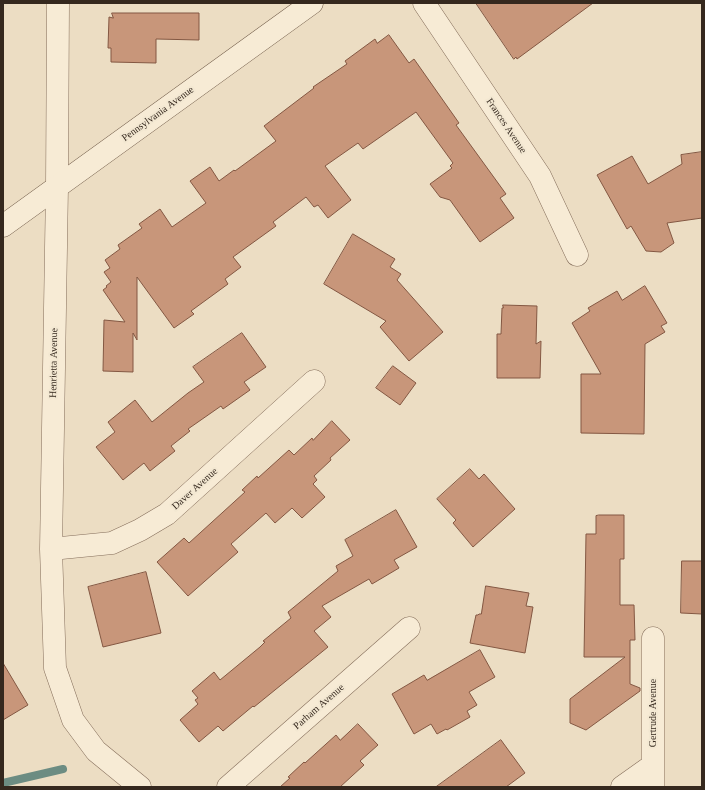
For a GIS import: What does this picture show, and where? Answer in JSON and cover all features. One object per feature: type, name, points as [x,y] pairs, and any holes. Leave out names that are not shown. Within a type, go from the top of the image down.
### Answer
[{"type":"street","name":"Henrietta Avenue","points":[[58,3],[58,187],[51,549],[55,668],[73,720],[96,750],[140,787]]},
{"type":"street","name":"Pennsylvania Avenue","points":[[3,226],[312,3]]},
{"type":"street","name":"Frances Avenue","points":[[424,3],[540,176],[577,255]]},
{"type":"street","name":"Daver Avenue","points":[[51,549],[112,543],[140,530],[167,514],[314,381]]},
{"type":"street","name":"Parham Avenue","points":[[228,787],[409,628]]},
{"type":"street","name":"Gertrude Avenue","points":[[653,638],[653,787]]},
{"type":"street","points":[[622,787],[653,765]]},
{"type":"building","points":[[476,3],[593,3],[517,59],[516,57],[514,59]]},
{"type":"building","points":[[112,13],[199,13],[199,40],[156,39],[156,63],[111,62],[111,48],[108,48],[109,17],[113,18]]},
{"type":"building","points":[[389,35],[409,63],[414,59],[459,123],[456,125],[506,194],[500,198],[514,218],[480,242],[450,200],[440,197],[430,184],[452,168],[450,166],[453,163],[416,112],[363,149],[358,143],[325,166],[351,200],[328,218],[318,205],[314,207],[306,197],[273,222],[276,226],[233,257],[241,267],[225,279],[228,284],[191,311],[194,314],[174,328],[137,277],[137,340],[133,333],[133,372],[103,371],[104,320],[125,322],[103,290],[111,282],[104,272],[110,268],[105,260],[120,249],[118,245],[142,228],[139,224],[160,209],[172,227],[206,203],[190,181],[210,167],[219,181],[276,141],[264,126],[314,88],[313,87],[347,64],[345,61],[375,39],[377,43]]},
{"type":"building","points":[[702,152],[702,218],[667,223],[674,243],[661,252],[646,251],[631,226],[627,229],[597,175],[632,156],[648,184],[682,164],[681,155]]},
{"type":"building","points":[[353,234],[395,259],[390,267],[401,274],[397,280],[443,332],[409,361],[380,327],[386,321],[324,284]]},
{"type":"building","points":[[645,286],[667,323],[661,326],[665,332],[645,344],[644,434],[581,433],[581,374],[601,374],[572,323],[590,311],[588,308],[617,291],[622,300]]},
{"type":"building","points":[[503,305],[537,306],[536,344],[541,341],[540,378],[497,378],[497,334],[501,334]]},
{"type":"building","points":[[242,333],[266,367],[244,382],[250,390],[223,409],[221,406],[188,429],[190,431],[171,446],[175,451],[150,471],[144,463],[123,480],[96,447],[115,432],[108,422],[135,400],[152,422],[204,382],[193,367]]},
{"type":"building","points":[[393,366],[416,383],[400,405],[376,388]]},
{"type":"building","points":[[332,421],[350,440],[330,458],[331,460],[314,476],[317,480],[313,484],[325,497],[302,518],[292,508],[275,523],[266,513],[231,544],[238,552],[188,596],[157,562],[184,538],[189,543],[245,492],[242,490],[257,476],[258,478],[289,450],[294,455],[312,438],[313,440]]},
{"type":"building","points":[[470,469],[479,479],[484,474],[515,509],[473,547],[453,523],[456,520],[437,499]]},
{"type":"building","points":[[396,510],[417,547],[394,560],[399,568],[372,584],[369,579],[322,606],[331,617],[314,631],[328,647],[223,731],[218,726],[199,742],[180,720],[198,704],[195,700],[198,698],[192,691],[214,672],[220,680],[260,647],[265,642],[263,641],[291,618],[288,612],[338,571],[336,566],[353,556],[345,540]]},
{"type":"building","points":[[624,515],[624,559],[620,559],[620,605],[634,605],[635,640],[630,640],[630,684],[640,688],[640,691],[586,730],[570,723],[570,699],[625,657],[584,657],[586,534],[596,534],[596,516]]},
{"type":"building","points":[[682,561],[702,561],[702,614],[681,613]]},
{"type":"building","points":[[146,572],[161,633],[103,647],[88,587]]},
{"type":"building","points":[[486,586],[529,593],[526,606],[533,607],[525,653],[470,643],[476,615],[481,614]]},
{"type":"building","points":[[480,650],[495,677],[469,692],[477,705],[467,711],[470,717],[437,734],[431,724],[414,734],[392,694],[424,675],[427,680]]},
{"type":"building","points":[[3,663],[28,705],[3,720]]},
{"type":"building","points":[[358,724],[378,745],[360,761],[364,765],[340,787],[280,787],[304,762],[305,763],[336,735],[340,740]]},
{"type":"building","points":[[501,740],[525,773],[506,787],[436,787]]},
{"type":"waterway","points":[[3,783],[63,769]]}]
